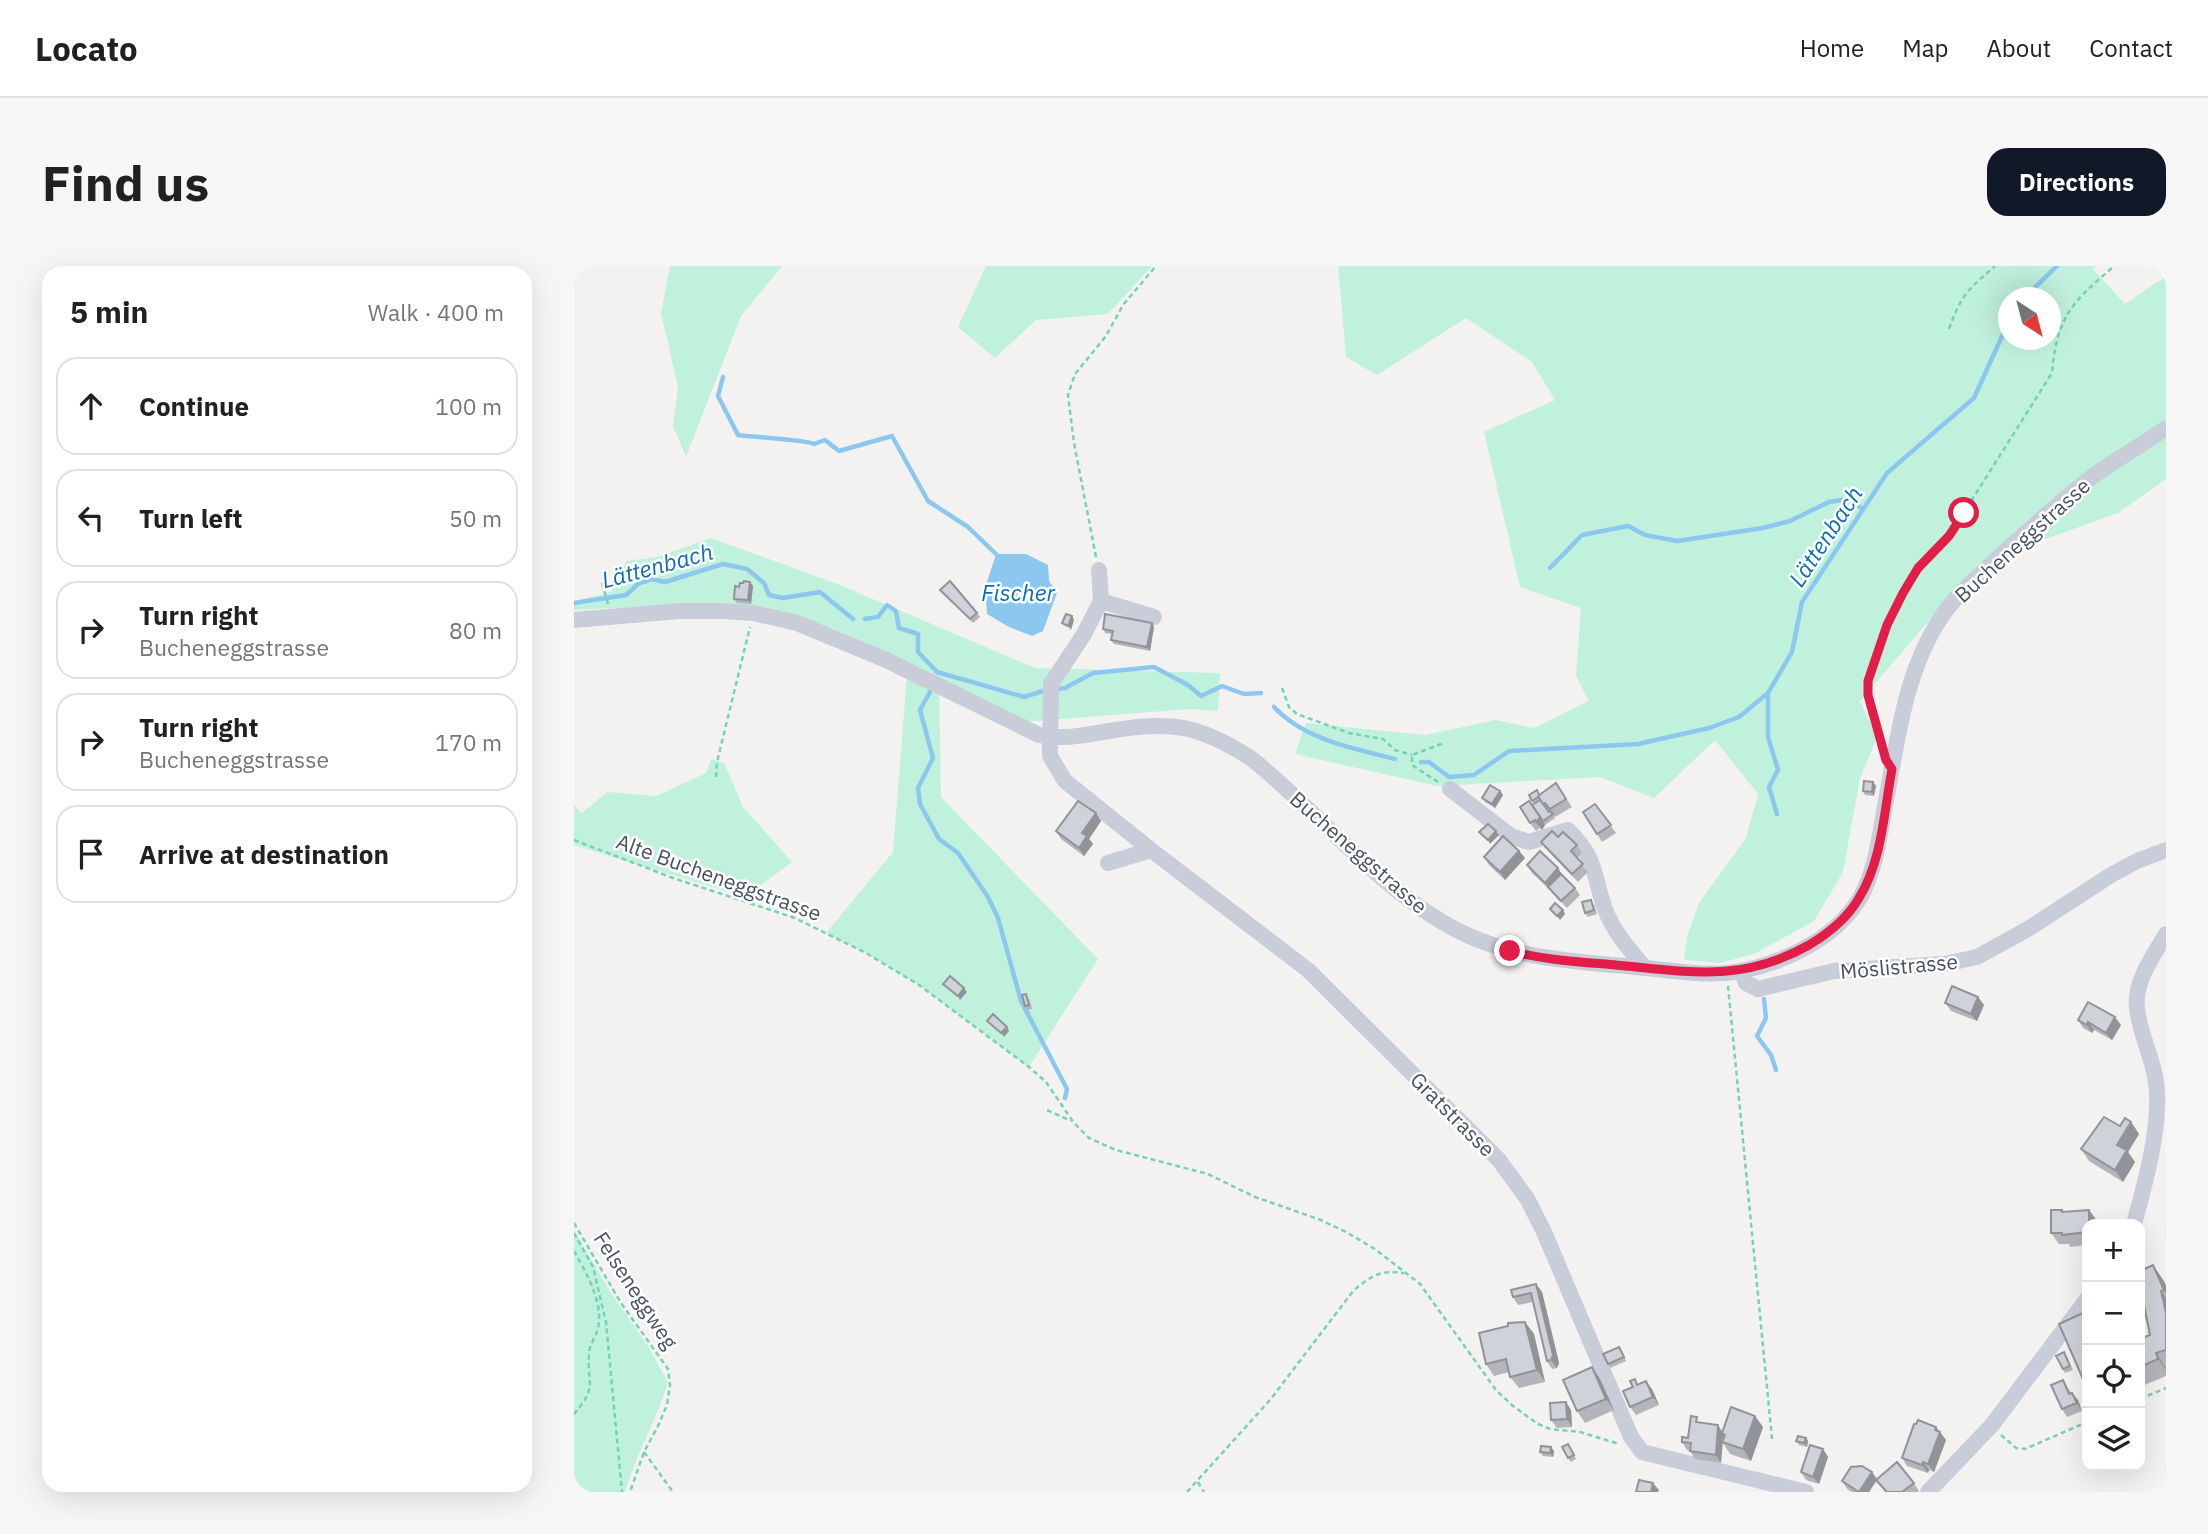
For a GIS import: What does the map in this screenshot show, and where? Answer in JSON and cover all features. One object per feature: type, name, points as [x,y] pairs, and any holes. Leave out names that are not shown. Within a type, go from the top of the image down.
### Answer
[{"type":"street","name":"Bucheneggstrasse","points":[[574,620],[679,611],[753,613],[797,623],[847,642],[1029,731],[1049,737],[1073,737],[1150,725],[1184,727],[1207,734],[1262,767],[1396,888],[1451,927],[1482,941],[1528,956],[1701,973],[1734,972],[1775,961],[1799,950],[1833,928],[1853,908],[1873,868],[1912,675],[1926,641],[1950,605],[1970,583],[2075,490],[2166,428]]},
{"type":"street","points":[[1099,570],[1101,601],[1154,617]]},
{"type":"street","name":"Gratstrasse","points":[[1101,601],[1084,634],[1051,684],[1050,756],[1065,781],[1308,970],[1499,1160],[1515,1179],[1544,1232],[1631,1437],[1642,1452]]},
{"type":"street","points":[[1450,789],[1511,836],[1529,842],[1568,830],[1590,856],[1605,911],[1621,938],[1645,968]]},
{"type":"street","points":[[1108,863],[1151,850]]},
{"type":"street","name":"Möslistrasse","points":[[1734,972],[1746,984],[1758,989],[1834,971],[1944,964],[1977,957],[2028,929],[2120,870],[2166,850]]},
{"type":"street","points":[[2135,1219],[2148,1173],[2158,1094],[2137,1008],[2137,994],[2142,978],[2166,934]]},
{"type":"street","points":[[1928,1492],[1992,1425],[2082,1305]]},
{"type":"street","points":[[1642,1452],[1806,1492]]},
{"type":"path","points":[[1099,570],[1074,443],[1068,395],[1075,374],[1106,336],[1123,305],[1156,266]]},
{"type":"path","points":[[1949,329],[1958,305],[1970,287],[1995,266]]},
{"type":"path","points":[[1892,769],[1886,760],[1868,695],[1868,681],[1887,625],[1918,568],[1949,536],[2052,373],[2054,349],[2068,310],[2080,295],[2114,266]]},
{"type":"path","points":[[602,583],[608,604]]},
{"type":"path","points":[[716,776],[717,762],[753,613]]},
{"type":"path","points":[[1282,688],[1289,707],[1297,714],[1349,733],[1383,739],[1395,750],[1412,755],[1444,743]]},
{"type":"path","points":[[1412,755],[1412,765],[1450,789]]},
{"type":"path","name":"Alte Bucheneggstrasse","points":[[574,840],[673,878],[795,918],[866,953],[919,985],[1029,1067],[1046,1082],[1074,1123],[1089,1138],[1116,1150],[1208,1174],[1255,1197],[1321,1220],[1375,1249],[1420,1284],[1496,1390],[1513,1406],[1550,1429],[1580,1432],[1642,1452]]},
{"type":"path","points":[[1734,972],[1729,1011],[1772,1439]]},
{"type":"path","points":[[1047,1110],[1074,1123]]},
{"type":"path","name":"Felseneggweg","points":[[574,1223],[621,1303],[668,1369],[670,1385],[667,1405],[644,1452],[630,1492]]},
{"type":"path","points":[[574,1233],[593,1267],[606,1322],[622,1492]]},
{"type":"path","points":[[574,1251],[587,1276],[596,1303],[599,1326],[589,1352],[591,1389],[586,1401],[574,1414]]},
{"type":"path","points":[[1187,1492],[1270,1400],[1354,1290],[1371,1276],[1386,1271],[1405,1273]]},
{"type":"path","points":[[596,1303],[601,1306]]},
{"type":"path","points":[[599,1326],[606,1322]]},
{"type":"path","points":[[2145,1397],[2166,1388]]},
{"type":"path","points":[[1992,1425],[2009,1444],[2025,1449],[2082,1424]]},
{"type":"path","points":[[644,1452],[673,1492]]},
{"type":"path","points":[[1198,1482],[1204,1492]]},
{"type":"green space","points":[[670,266],[782,266],[741,316],[686,457],[673,426],[678,387],[661,313]]},
{"type":"green space","points":[[986,266],[1152,266],[1108,314],[1036,320],[995,358],[958,327]]},
{"type":"green space","points":[[1338,266],[2096,266],[2093,269],[2125,304],[2166,276],[2166,479],[2118,513],[1996,557],[1940,608],[1860,701],[1877,738],[1860,778],[1843,872],[1814,921],[1754,954],[1720,963],[1684,960],[1687,937],[1699,903],[1746,838],[1758,794],[1715,740],[1654,798],[1600,777],[1437,786],[1295,754],[1306,723],[1426,735],[1495,720],[1534,728],[1589,701],[1576,676],[1581,608],[1520,587],[1484,432],[1555,400],[1532,362],[1466,318],[1377,375],[1346,357]]},
{"type":"green space","points":[[711,538],[840,585],[1035,668],[1220,673],[1218,711],[1190,709],[1022,722],[939,680],[941,797],[1098,959],[1029,1067],[919,985],[826,933],[893,852],[908,662],[834,629],[761,607],[727,603],[574,610],[574,601],[611,592],[626,561],[657,557]]},
{"type":"green space","points":[[711,759],[724,763],[743,807],[792,862],[745,897],[574,845],[574,805],[582,813],[607,792],[656,796],[706,773]]},
{"type":"green space","points":[[574,1230],[668,1382],[625,1492],[574,1492]]},
{"type":"water","name":"Fischer","points":[[996,554],[1026,554],[1048,565],[1049,581],[1057,593],[1043,631],[1032,636],[987,614],[985,588]]},
{"type":"building","points":[[744,581],[750,582],[748,600],[734,599],[735,586],[739,587]]},
{"type":"building","points":[[950,581],[977,613],[970,619],[940,590]]},
{"type":"building","points":[[1066,614],[1072,616],[1068,626],[1062,623]]},
{"type":"building","points":[[1105,614],[1152,623],[1147,647],[1111,640],[1113,631],[1103,629]]},
{"type":"building","points":[[1864,781],[1873,782],[1872,792],[1863,791]]},
{"type":"building","points":[[1556,783],[1566,799],[1550,809],[1538,796]]},
{"type":"building","points":[[1490,785],[1500,791],[1492,804],[1482,798]]},
{"type":"building","points":[[1537,790],[1539,795],[1532,801],[1529,795]]},
{"type":"building","points":[[1540,800],[1553,814],[1543,821],[1532,805]]},
{"type":"building","points":[[1078,801],[1096,813],[1082,833],[1087,836],[1079,848],[1056,831]]},
{"type":"building","points":[[1529,801],[1540,817],[1536,822],[1535,820],[1530,823],[1520,807]]},
{"type":"building","points":[[1595,804],[1611,825],[1597,834],[1583,812]]},
{"type":"building","points":[[1488,824],[1496,831],[1488,840],[1479,832]]},
{"type":"building","points":[[1552,831],[1558,837],[1563,832],[1577,845],[1571,851],[1583,864],[1572,874],[1541,842]]},
{"type":"building","points":[[1503,836],[1519,851],[1500,872],[1484,857]]},
{"type":"building","points":[[1540,851],[1558,868],[1545,883],[1527,865]]},
{"type":"building","points":[[1561,874],[1575,888],[1561,901],[1548,887]]},
{"type":"building","points":[[1591,900],[1594,910],[1585,913],[1582,902]]},
{"type":"building","points":[[1555,903],[1563,910],[1557,916],[1550,909]]},
{"type":"building","points":[[950,976],[964,988],[958,996],[943,984]]},
{"type":"building","points":[[1952,986],[1978,997],[1971,1014],[1945,1003]]},
{"type":"building","points":[[1026,994],[1029,1005],[1025,1006],[1022,995]]},
{"type":"building","points":[[2088,1002],[2115,1017],[2106,1033],[2088,1022],[2087,1025],[2078,1020]]},
{"type":"building","points":[[993,1014],[1007,1027],[1001,1033],[987,1021]]},
{"type":"building","points":[[2104,1117],[2120,1126],[2125,1118],[2131,1122],[2117,1145],[2127,1150],[2115,1170],[2081,1149]]},
{"type":"building","points":[[2051,1210],[2089,1210],[2089,1219],[2082,1219],[2082,1233],[2062,1235],[2051,1233]]},
{"type":"building","points":[[2153,1265],[2164,1290],[2161,1291],[2166,1313],[2166,1350],[2156,1353],[2158,1359],[2145,1365],[2145,1337],[2150,1335],[2145,1310],[2145,1269]]},
{"type":"building","points":[[1536,1284],[1553,1355],[1551,1360],[1547,1361],[1531,1293],[1513,1297],[1511,1290]]},
{"type":"building","points":[[2082,1313],[2082,1377],[2059,1324]]},
{"type":"building","points":[[1525,1322],[1537,1370],[1510,1377],[1506,1359],[1486,1364],[1479,1333],[1508,1326],[1508,1323]]},
{"type":"building","points":[[1619,1347],[1624,1357],[1608,1364],[1603,1354]]},
{"type":"building","points":[[2064,1352],[2070,1366],[2063,1369],[2056,1356]]},
{"type":"building","points":[[1592,1367],[1606,1399],[1577,1411],[1563,1380]]},
{"type":"building","points":[[1635,1379],[1637,1385],[1646,1381],[1653,1397],[1630,1407],[1623,1391],[1633,1387],[1630,1381]]},
{"type":"building","points":[[2063,1380],[2069,1394],[2072,1393],[2077,1403],[2062,1409],[2051,1385]]},
{"type":"building","points":[[1566,1402],[1567,1419],[1551,1420],[1550,1403]]},
{"type":"building","points":[[1731,1407],[1755,1416],[1743,1449],[1722,1442],[1725,1435],[1722,1433]]},
{"type":"building","points":[[1691,1416],[1697,1417],[1696,1422],[1718,1425],[1716,1455],[1690,1451],[1691,1443],[1682,1442],[1682,1437],[1688,1438]]},
{"type":"building","points":[[1918,1420],[1936,1427],[1935,1430],[1940,1432],[1928,1464],[1923,1462],[1922,1465],[1902,1458],[1914,1424]]},
{"type":"building","points":[[1798,1436],[1806,1438],[1804,1443],[1796,1441]]},
{"type":"building","points":[[1568,1444],[1574,1455],[1568,1458],[1562,1447]]},
{"type":"building","points":[[1810,1445],[1823,1449],[1813,1477],[1801,1472]]},
{"type":"building","points":[[1541,1446],[1551,1447],[1550,1453],[1540,1452]]},
{"type":"building","points":[[1897,1462],[1914,1483],[1902,1492],[1887,1492],[1876,1480]]},
{"type":"building","points":[[1862,1466],[1872,1472],[1859,1492],[1842,1481],[1851,1467]]},
{"type":"building","points":[[1639,1480],[1653,1483],[1651,1492],[1636,1492]]},
{"type":"waterway","name":"Lättenbach","points":[[2035,287],[2057,266]]},
{"type":"waterway","name":"Lättenbach","points":[[1421,762],[1429,762],[1449,777],[1474,775],[1509,751],[1638,744],[1709,728],[1739,717],[1768,693],[1792,652],[1802,602],[1887,473],[1974,398],[1998,345]]},
{"type":"waterway","points":[[723,377],[718,396],[738,435],[814,444],[825,440],[839,451],[892,436],[928,501],[968,527],[996,554]]},
{"type":"waterway","points":[[1550,568],[1582,535],[1628,526],[1645,535],[1677,541],[1763,528],[1790,521],[1829,502],[1848,499],[1863,509]]},
{"type":"waterway","name":"Lättenbach","points":[[574,603],[626,595],[638,584],[652,579],[665,582],[723,564],[747,569],[764,583],[769,595],[783,598],[820,592],[853,619]]},
{"type":"waterway","name":"Lättenbach","points":[[865,619],[878,617],[887,605],[896,611],[899,628],[918,634],[918,652],[937,672],[1024,697],[1043,691]]},
{"type":"waterway","name":"Lättenbach","points":[[1056,689],[1065,688],[1093,673],[1154,667],[1188,685],[1201,696],[1222,686],[1244,694],[1261,693]]},
{"type":"waterway","points":[[930,692],[920,710],[933,758],[918,788],[920,804],[939,839],[958,853],[988,897],[998,918],[1021,1001],[1067,1089],[1065,1098]]},
{"type":"waterway","points":[[1768,694],[1768,737],[1778,770],[1769,787],[1777,814]]},
{"type":"waterway","name":"Lättenbach","points":[[1274,707],[1300,728],[1315,735],[1395,759]]},
{"type":"waterway","points":[[1764,999],[1766,1018],[1757,1036],[1771,1055],[1776,1070]]},
{"type":"route","points":[[1510,951],[1542,958],[1692,972],[1741,971],[1786,957],[1825,934],[1843,919],[1858,900],[1873,868],[1892,769],[1886,760],[1868,695],[1868,681],[1887,625],[1903,593],[1918,568],[1949,536],[1964,513]]}]
